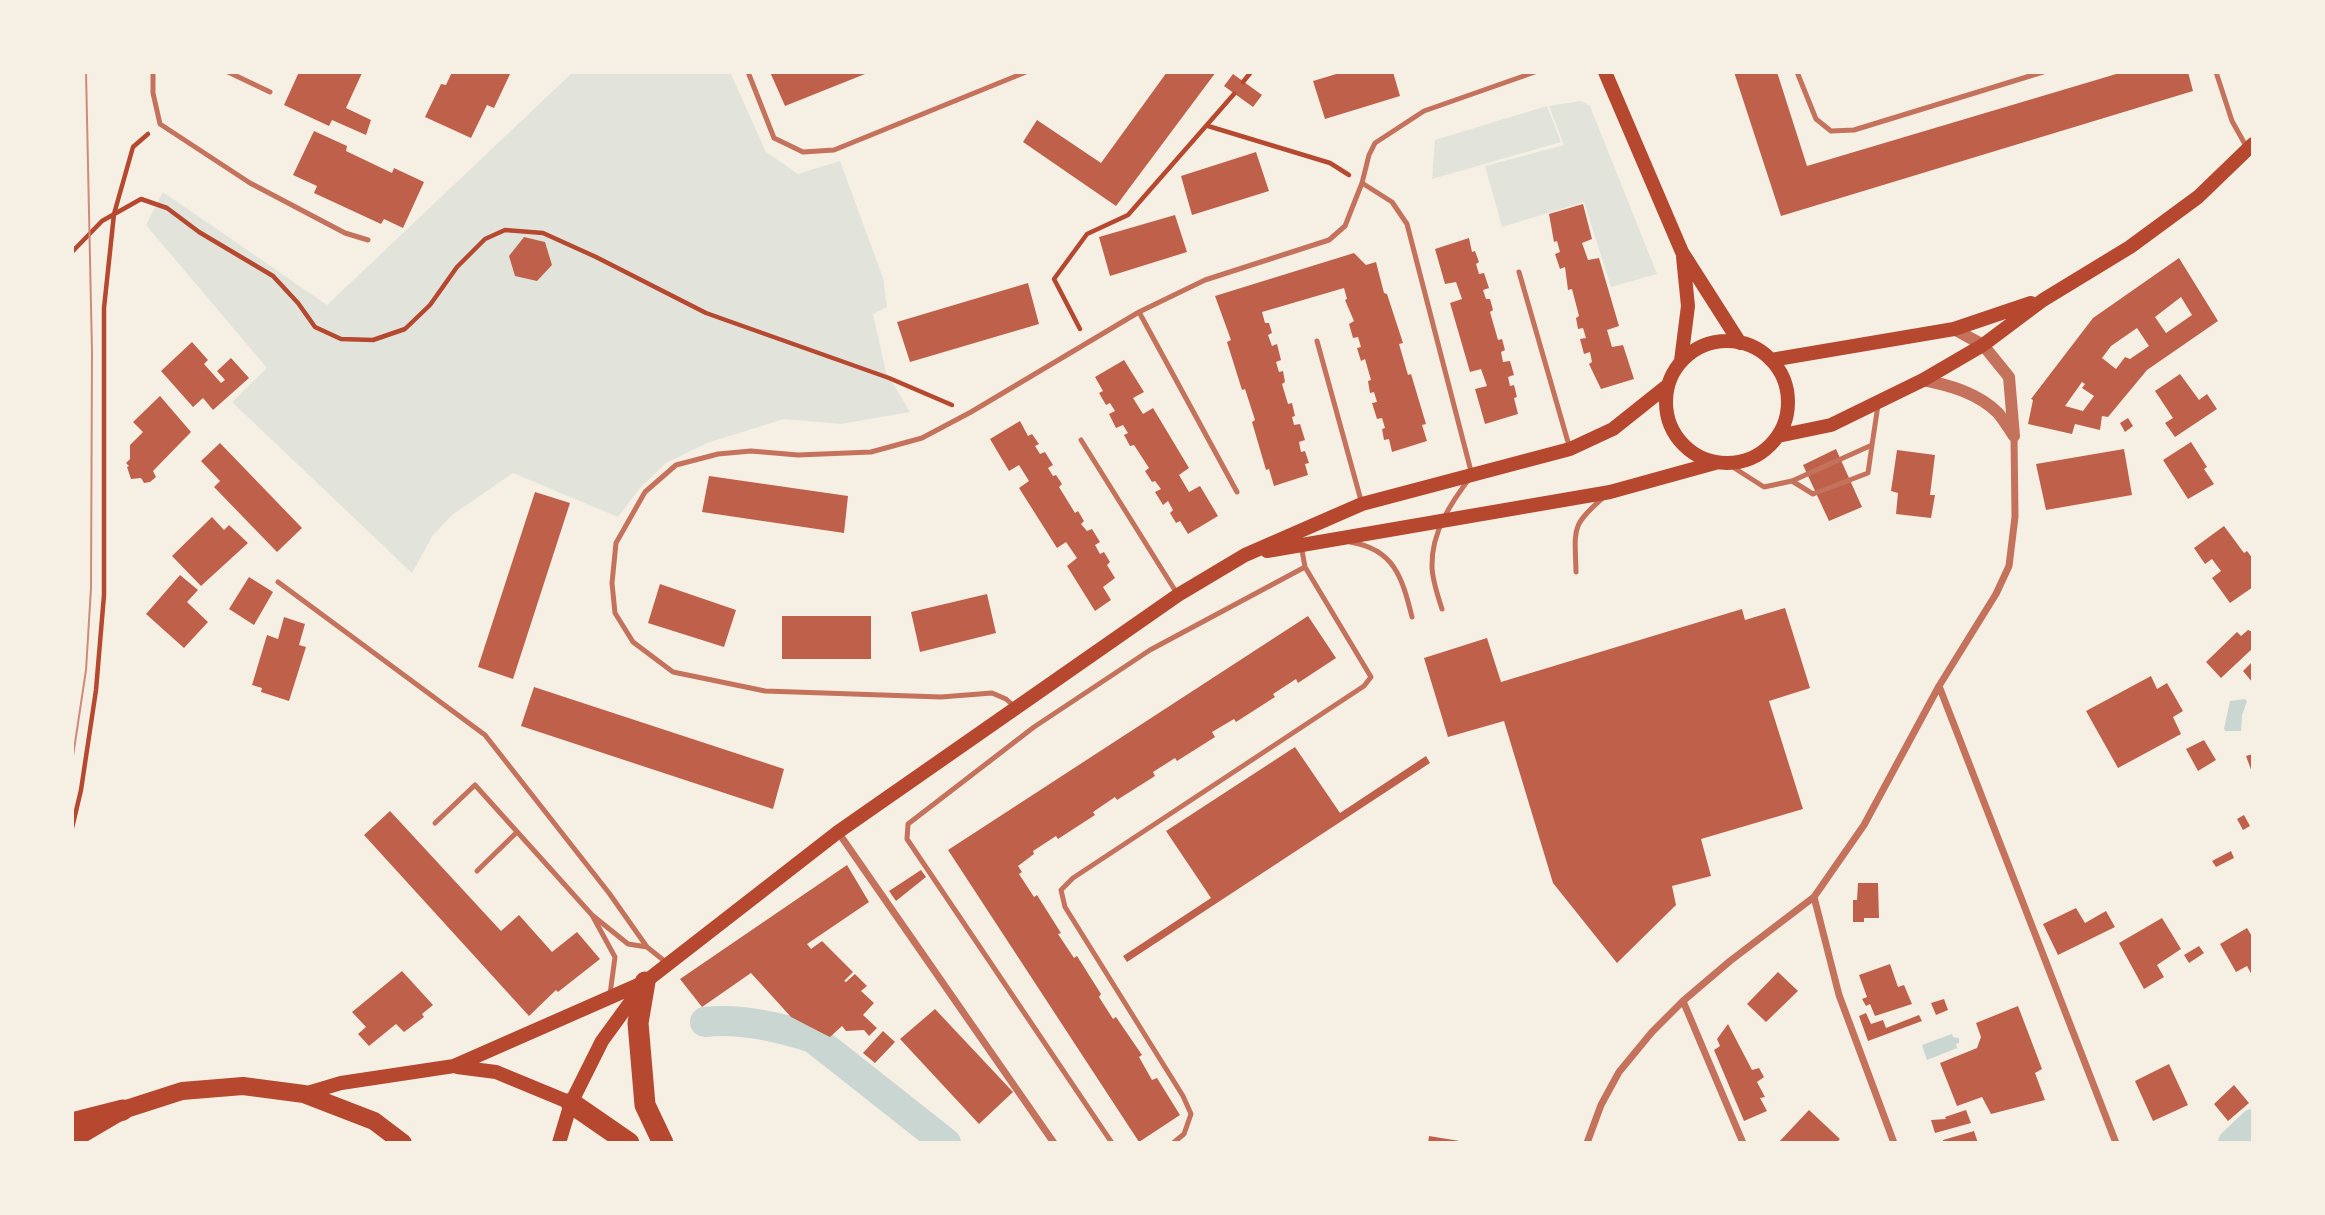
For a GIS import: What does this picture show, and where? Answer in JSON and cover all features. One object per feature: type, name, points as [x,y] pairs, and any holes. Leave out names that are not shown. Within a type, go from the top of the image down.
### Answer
[{"type":"highway","points":[[645,982],[638,1023],[645,1105],[663,1143]]},
{"type":"highway","points":[[571,1103],[629,1143]]},
{"type":"highway","points":[[72,1123],[123,1110]]},
{"type":"main road","points":[[1605,72],[1682,252],[1741,343]]},
{"type":"main road","points":[[1778,436],[1831,425],[1923,380],[1983,345],[2043,300],[2130,247],[2189,204],[2251,147]]},
{"type":"main road","points":[[304,1094],[341,1083],[454,1066],[645,982],[838,832],[1178,595],[1245,555],[1362,503],[1570,449],[1613,429],[1667,386],[1681,361],[1688,306],[1682,252]]},
{"type":"main road","points":[[1771,359],[1954,329],[2043,300]]},
{"type":"main road","points":[[1245,555],[1610,492],[1722,463],[1748,460],[1765,451],[1778,436],[1787,418],[1788,397],[1783,377],[1771,359],[1757,349],[1741,343],[1719,342],[1698,348],[1681,361]]},
{"type":"main road","points":[[1667,386],[1666,412],[1675,435],[1692,453],[1722,463]]},
{"type":"main road","points":[[559,1143],[571,1103],[602,1041],[645,982]]},
{"type":"main road","points":[[454,1066],[496,1072],[571,1103]]},
{"type":"main road","points":[[72,1140],[123,1110],[182,1091],[243,1086],[304,1094],[374,1121],[403,1143]]},
{"type":"street","points":[[1587,1143],[1601,1105],[1619,1072],[1652,1032],[1730,961],[1814,897],[1864,825],[1939,686],[1996,594],[2009,566],[2015,517],[2014,436],[2009,377],[1983,345],[1954,329]]},
{"type":"street","points":[[1923,380],[1953,386],[1972,396],[1997,412],[2014,436]]},
{"type":"street","points":[[1939,686],[2116,1143]]},
{"type":"street","points":[[838,832],[1054,1143]]},
{"type":"street","points":[[1814,897],[1839,995],[1894,1143]]},
{"type":"street","points":[[1683,1001],[1744,1143]]},
{"type":"lane","points":[[153,72],[153,93],[160,124],[250,183],[345,233],[368,240]]},
{"type":"lane","points":[[228,72],[270,92]]},
{"type":"lane","points":[[748,72],[774,138],[803,152],[834,150],[1026,72]]},
{"type":"lane","points":[[1017,708],[992,693],[941,697],[765,691],[673,672],[633,642],[615,613],[612,583],[616,543],[645,492],[676,465],[718,454],[751,451],[798,455],[871,453],[922,438],[971,412],[1139,312],[1205,281],[1329,240],[1345,226],[1362,183],[1369,155],[1376,143],[1424,111],[1535,72]]},
{"type":"lane","points":[[1797,72],[1816,118],[1831,131],[1854,130],[2043,72]]},
{"type":"lane","points":[[2216,72],[2232,121],[2251,147]]},
{"type":"lane","points":[[1362,183],[1392,202],[1407,224],[1472,475],[1454,499],[1434,544],[1431,568],[1442,609]]},
{"type":"lane","points":[[1519,272],[1570,449]]},
{"type":"lane","points":[[1139,312],[1237,492]]},
{"type":"lane","points":[[1317,341],[1362,503]]},
{"type":"lane","points":[[1792,481],[1813,495],[1868,473],[1878,402]]},
{"type":"lane","points":[[1082,440],[1178,595]]},
{"type":"lane","points":[[1722,463],[1764,487],[1792,481],[1872,445]]},
{"type":"lane","points":[[1576,572],[1575,532],[1581,517],[1610,492]]},
{"type":"lane","points":[[1333,540],[1365,545],[1383,553],[1404,586],[1412,617]]},
{"type":"lane","points":[[1173,1143],[1184,1134],[1191,1114],[1065,907],[1061,890],[1073,878],[1364,686],[1371,677],[1305,567],[1301,545]]},
{"type":"lane","points":[[1112,1143],[906,839],[908,824],[1034,727],[1150,650],[1305,567]]},
{"type":"lane","points":[[278,582],[485,735],[609,893],[647,947],[668,964]]},
{"type":"lane","points":[[435,822],[475,785],[592,915],[628,944],[647,947]]},
{"type":"lane","points":[[477,871],[517,832]]},
{"type":"lane","points":[[592,915],[615,957],[609,999]]},
{"type":"path","points":[[1244,82],[1251,72]]},
{"type":"path","points":[[1087,343],[1054,279],[1087,234],[1128,215],[1234,93]]},
{"type":"path","points":[[72,828],[81,790],[96,690],[103,608],[104,308],[114,214],[133,148],[160,124]]},
{"type":"path","points":[[1208,126],[1330,163],[1362,183]]},
{"type":"path","points":[[72,252],[102,221],[142,199],[167,208],[199,232],[273,276],[298,303],[315,327],[341,339],[373,340],[405,329],[430,305],[457,267],[485,239],[505,230],[542,233],[596,257],[706,313],[889,378],[971,412]]},
{"type":"shaded area","points":[[573,72],[730,72],[766,152],[798,174],[840,161],[883,278],[887,307],[873,314],[886,372],[910,412],[841,424],[784,419],[707,443],[666,463],[640,488],[618,517],[513,473],[452,515],[433,535],[412,573],[232,402],[267,368],[146,225],[163,192],[327,305]]},
{"type":"shaded area","points":[[1581,101],[1590,106],[1657,274],[1611,287],[1584,202],[1502,227],[1485,166],[1564,145],[1549,106]]},
{"type":"shaded area","points":[[1547,106],[1561,142],[1432,179],[1435,140]]},
{"type":"shaded area","points":[[2230,701],[2247,701],[2242,715],[2241,731],[2225,731]]},
{"type":"shaded area","points":[[1952,1034],[1953,1037],[1959,1038],[1957,1048],[1927,1060],[1922,1045]]},
{"type":"building","points":[[299,72],[362,73],[346,108],[371,120],[366,135],[332,120],[329,126],[284,105]]},
{"type":"building","points":[[452,72],[511,72],[494,108],[487,105],[471,138],[425,117],[441,84],[446,85]]},
{"type":"building","points":[[770,72],[870,72],[785,106]]},
{"type":"building","points":[[1167,72],[1216,72],[1116,206],[1023,142],[1037,120],[1101,163]]},
{"type":"building","points":[[1343,72],[1393,72],[1400,96],[1325,119],[1313,81]]},
{"type":"building","points":[[1734,72],[1777,72],[1807,166],[2123,72],[2188,72],[2193,91],[1781,216]]},
{"type":"building","points":[[1233,74],[1262,95],[1253,107],[1224,86]]},
{"type":"building","points":[[314,131],[347,146],[346,151],[392,173],[394,168],[424,182],[403,228],[384,219],[381,224],[314,193],[317,186],[293,175]]},
{"type":"building","points":[[1256,152],[1269,191],[1192,215],[1181,176]]},
{"type":"building","points":[[1583,204],[1592,239],[1582,243],[1588,260],[1599,258],[1619,326],[1607,330],[1612,347],[1623,345],[1634,379],[1601,389],[1589,364],[1592,362],[1590,352],[1584,354],[1580,339],[1586,338],[1583,328],[1578,329],[1576,318],[1579,316],[1572,289],[1568,290],[1565,267],[1560,269],[1555,254],[1560,252],[1557,241],[1554,242],[1549,214]]},
{"type":"building","points":[[1175,215],[1187,252],[1110,276],[1099,237]]},
{"type":"building","points":[[524,237],[545,242],[552,265],[537,281],[515,276],[509,256]]},
{"type":"building","points":[[1469,238],[1472,252],[1475,251],[1479,262],[1476,264],[1479,274],[1484,273],[1489,288],[1483,290],[1486,299],[1490,299],[1493,310],[1490,312],[1498,340],[1502,339],[1505,350],[1501,352],[1503,362],[1510,361],[1514,375],[1508,377],[1510,386],[1514,385],[1517,397],[1514,398],[1518,414],[1485,424],[1475,389],[1487,386],[1481,369],[1470,372],[1450,303],[1462,299],[1456,282],[1445,284],[1435,249]]},
{"type":"building","points":[[1354,253],[1366,265],[1376,262],[1384,293],[1387,294],[1403,343],[1399,344],[1426,424],[1422,425],[1427,441],[1392,452],[1389,439],[1384,440],[1382,429],[1385,428],[1382,418],[1377,419],[1372,403],[1377,402],[1374,392],[1370,393],[1368,381],[1371,380],[1365,359],[1361,361],[1357,348],[1361,347],[1358,337],[1353,338],[1349,324],[1354,321],[1345,300],[1344,288],[1262,312],[1272,333],[1268,335],[1272,346],[1277,344],[1281,360],[1276,362],[1279,372],[1283,371],[1285,382],[1282,384],[1288,404],[1292,403],[1294,425],[1300,424],[1305,440],[1299,442],[1301,452],[1305,451],[1309,463],[1305,464],[1308,475],[1274,486],[1269,469],[1266,470],[1252,422],[1255,420],[1245,389],[1242,390],[1227,342],[1231,340],[1215,296]]},
{"type":"building","points":[[2179,258],[2218,321],[2147,370],[2108,417],[2102,416],[2100,430],[2075,424],[2072,434],[2028,424],[2033,400],[2031,399],[2093,318]],"holes":[[[2181,297],[2192,315],[2166,333],[2155,317]],[[2137,328],[2149,346],[2130,359],[2125,357],[2116,369],[2102,358],[2111,346]],[[2082,382],[2085,384],[2082,388],[2094,396],[2083,411],[2065,406]]]},
{"type":"building","points":[[1028,283],[1039,324],[910,362],[897,322]]},
{"type":"building","points":[[192,342],[208,360],[204,364],[221,383],[225,380],[217,371],[231,358],[249,378],[213,410],[203,398],[193,407],[161,371]]},
{"type":"building","points":[[1124,360],[1144,392],[1133,398],[1143,414],[1153,408],[1189,468],[1179,475],[1189,492],[1200,486],[1218,516],[1188,534],[1180,521],[1176,523],[1170,513],[1173,510],[1168,501],[1163,505],[1155,492],[1161,489],[1145,471],[1149,468],[1134,445],[1130,446],[1124,435],[1128,433],[1123,425],[1116,428],[1109,414],[1115,411],[1110,403],[1106,405],[1099,393],[1103,391],[1095,377]]},
{"type":"building","points":[[2180,374],[2199,400],[2207,394],[2217,409],[2175,437],[2165,423],[2173,418],[2155,391]]},
{"type":"building","points":[[160,396],[191,432],[153,471],[156,477],[144,483],[141,478],[131,479],[126,463],[130,459],[130,445],[143,432],[133,422]]},
{"type":"building","points":[[2128,418],[2133,426],[2125,432],[2120,423]]},
{"type":"building","points":[[1020,421],[1028,436],[1032,434],[1039,444],[1035,446],[1040,454],[1045,452],[1053,465],[1048,468],[1062,484],[1059,487],[1075,513],[1078,511],[1084,521],[1081,524],[1087,531],[1092,529],[1100,542],[1095,545],[1100,554],[1104,552],[1110,562],[1107,565],[1115,578],[1103,587],[1111,600],[1095,611],[1067,566],[1077,558],[1066,542],[1057,548],[1019,488],[1029,481],[1019,465],[1009,471],[990,439]]},
{"type":"building","points":[[2191,442],[2214,484],[2188,499],[2163,460]]},
{"type":"building","points":[[220,443],[302,528],[277,552],[214,487],[220,481],[201,461]]},
{"type":"building","points":[[1836,449],[1862,507],[1829,521],[1803,465]]},
{"type":"building","points":[[2124,449],[2132,495],[2046,510],[2036,464]]},
{"type":"building","points":[[1897,450],[1935,455],[1930,495],[1935,495],[1931,518],[1896,514],[1898,493],[1891,491]]},
{"type":"building","points":[[709,476],[848,496],[844,533],[702,512]]},
{"type":"building","points":[[535,492],[570,503],[513,679],[478,667]]},
{"type":"building","points":[[212,517],[224,530],[229,525],[248,543],[201,586],[172,556]]},
{"type":"building","points":[[2224,526],[2244,553],[2247,551],[2253,559],[2253,587],[2230,603],[2212,578],[2221,571],[2212,559],[2205,564],[2194,548]]},
{"type":"building","points":[[180,575],[198,590],[187,602],[208,622],[184,648],[146,614]]},
{"type":"building","points":[[249,577],[273,592],[254,625],[229,609]]},
{"type":"building","points":[[660,584],[736,610],[724,647],[648,623]]},
{"type":"building","points":[[987,594],[996,633],[920,652],[911,612]]},
{"type":"building","points":[[1785,608],[1810,688],[1769,701],[1803,809],[1701,839],[1711,876],[1672,886],[1676,905],[1617,963],[1553,883],[1504,721],[1448,737],[1424,658],[1487,638],[1501,682],[1742,609],[1745,620]]},
{"type":"building","points":[[782,616],[871,616],[871,659],[782,659]]},
{"type":"building","points":[[1308,616],[1336,658],[1298,683],[1296,679],[1273,694],[1275,697],[1236,722],[1234,719],[1212,732],[1215,737],[1177,761],[1175,758],[1153,772],[1155,776],[1117,800],[1115,797],[1093,812],[1095,815],[1058,839],[1056,836],[1033,851],[1034,854],[1018,866],[1022,872],[1019,874],[1034,897],[1037,895],[1074,958],[1077,956],[1113,1019],[1116,1017],[1142,1055],[1139,1057],[1152,1080],[1157,1078],[1180,1115],[1139,1142],[948,850]]},
{"type":"building","points":[[284,617],[305,624],[299,645],[306,647],[289,701],[261,692],[262,688],[252,685],[267,635],[278,639]]},
{"type":"building","points":[[2248,630],[2253,632],[2253,648],[2221,678],[2206,662],[2237,632],[2241,636]]},
{"type":"building","points":[[2253,661],[2253,683],[2243,671]]},
{"type":"building","points":[[2151,676],[2157,689],[2167,683],[2183,711],[2173,717],[2181,734],[2118,768],[2086,711]]},
{"type":"building","points":[[534,687],[784,769],[773,809],[521,726]]},
{"type":"building","points":[[2204,740],[2216,760],[2198,771],[2186,749]]},
{"type":"building","points":[[1295,747],[1340,813],[1426,756],[1430,763],[1127,962],[1123,956],[1211,898],[1166,831]]},
{"type":"building","points":[[2253,754],[2253,775],[2246,756]]},
{"type":"building","points":[[390,811],[501,931],[519,915],[552,952],[577,932],[600,959],[558,992],[556,990],[529,1016],[364,835]]},
{"type":"building","points":[[2244,815],[2250,826],[2243,830],[2237,819]]},
{"type":"building","points":[[2231,851],[2234,858],[2216,867],[2212,861]]},
{"type":"building","points":[[847,865],[869,902],[807,944],[811,949],[822,941],[853,972],[844,981],[855,974],[867,986],[861,991],[874,1003],[863,1015],[877,1028],[869,1036],[864,1030],[846,1031],[842,1026],[830,1037],[791,1017],[751,973],[702,1007],[680,979]]},
{"type":"building","points":[[921,870],[926,877],[896,901],[889,891]]},
{"type":"building","points":[[1858,883],[1878,883],[1879,918],[1864,918],[1864,922],[1853,922],[1853,900],[1857,900]]},
{"type":"building","points":[[2076,908],[2085,923],[2106,911],[2115,927],[2058,955],[2043,924]]},
{"type":"building","points":[[2162,918],[2181,949],[2157,965],[2164,977],[2144,989],[2119,943]]},
{"type":"building","points":[[2247,928],[2253,938],[2253,977],[2247,966],[2236,972],[2220,944]]},
{"type":"building","points":[[2199,946],[2204,953],[2189,963],[2184,955]]},
{"type":"building","points":[[1890,964],[1898,987],[1904,985],[1912,1004],[1875,1016],[1870,1004],[1866,1006],[1862,999],[1867,997],[1859,975]]},
{"type":"building","points":[[402,971],[433,1005],[422,1014],[424,1017],[404,1032],[396,1024],[369,1046],[358,1034],[366,1027],[352,1012]]},
{"type":"building","points":[[1778,972],[1798,991],[1766,1022],[1747,1004]]},
{"type":"building","points":[[1944,999],[1948,1010],[1936,1015],[1931,1003]]},
{"type":"building","points":[[2018,1006],[2042,1069],[2035,1073],[2045,1100],[1991,1114],[1982,1097],[1957,1106],[1940,1063],[1977,1048],[1981,1037],[1976,1023]]},
{"type":"building","points":[[935,1009],[1013,1092],[979,1124],[900,1039]]},
{"type":"building","points":[[1866,1013],[1871,1024],[1883,1020],[1886,1028],[1919,1015],[1922,1021],[1868,1041],[1859,1016]]},
{"type":"building","points":[[1728,1024],[1752,1070],[1759,1068],[1764,1077],[1757,1082],[1765,1097],[1760,1098],[1767,1111],[1744,1121],[1714,1050],[1720,1046],[1717,1039]]},
{"type":"building","points":[[883,1031],[895,1042],[875,1063],[863,1053]]},
{"type":"building","points":[[2169,1064],[2188,1105],[2153,1121],[2135,1081]]},
{"type":"building","points":[[2234,1085],[2249,1103],[2228,1121],[2214,1104]]},
{"type":"building","points":[[1809,1110],[1840,1139],[1836,1143],[1778,1143]]},
{"type":"building","points":[[1966,1110],[1971,1123],[1935,1133],[1931,1120],[1946,1119],[1945,1117]]},
{"type":"building","points":[[1974,1131],[1978,1143],[1944,1143],[1943,1140]]},
{"type":"building","points":[[1429,1136],[1466,1142],[1466,1143],[1428,1143]]},
{"type":"waterway","points":[[705,1022],[759,1024],[813,1038],[946,1143]]},
{"type":"waterway","points":[[2233,1143],[2253,1124]]},
{"type":"tram line","points":[[72,763],[86,670],[91,588],[92,352],[86,72]]}]
